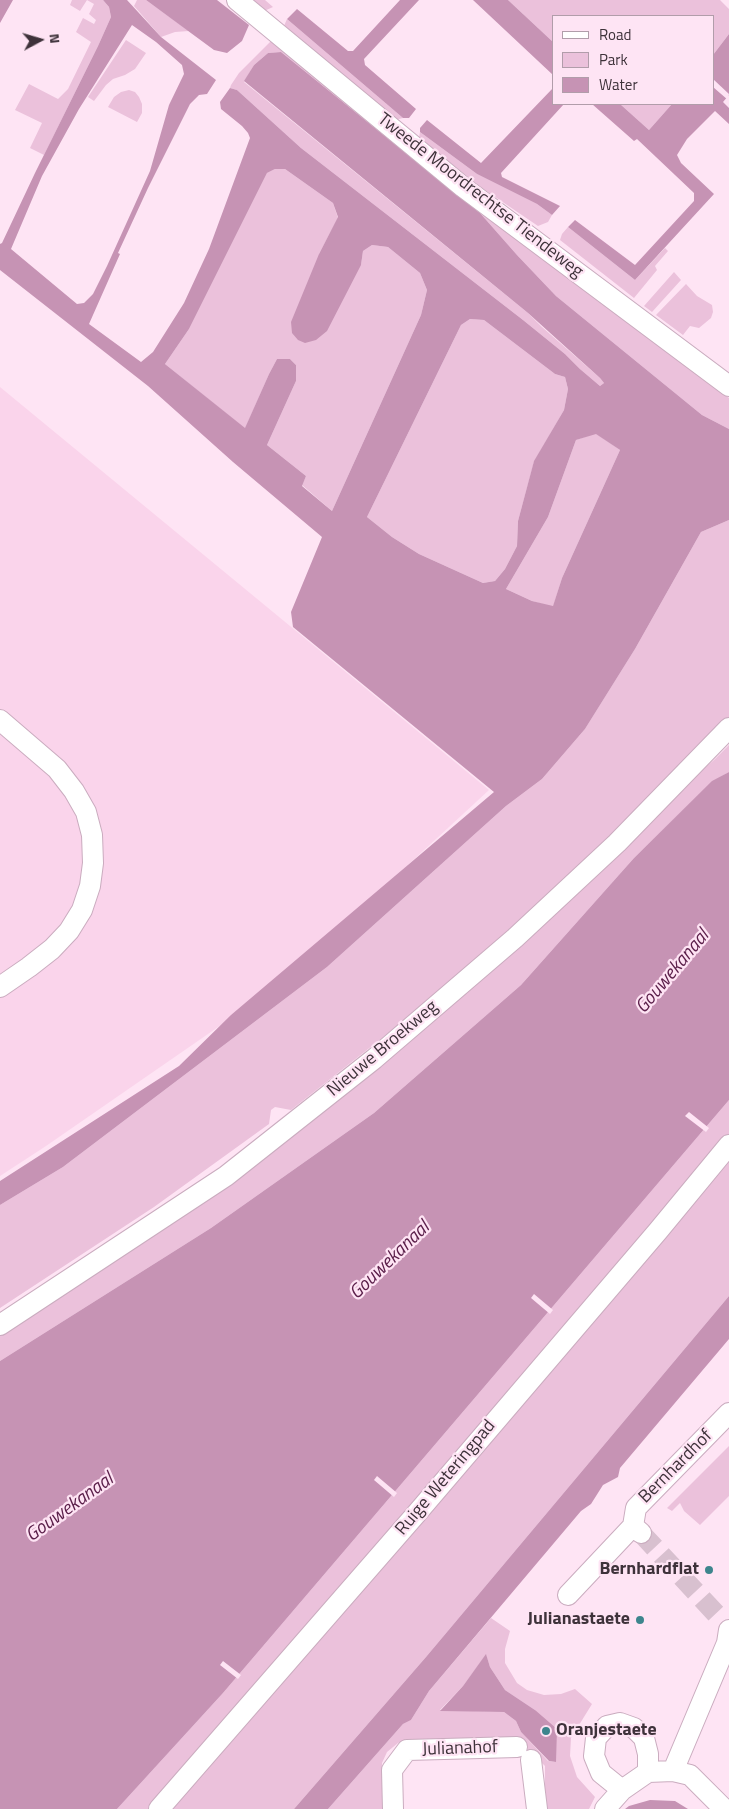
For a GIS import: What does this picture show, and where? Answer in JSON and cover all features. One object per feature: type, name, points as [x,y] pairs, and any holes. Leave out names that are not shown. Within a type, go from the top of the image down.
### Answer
[{"type":"street","name":"Tweede Moordrechtse Tiendeweg","points":[[236,0],[464,187],[729,386]]},
{"type":"street","points":[[0,720],[57,769],[74,791],[86,812],[92,835],[93,863],[90,886],[82,910],[69,931],[52,949],[0,987]]},
{"type":"street","name":"Nieuwe Broekweg","points":[[0,1325],[226,1176],[374,1059],[515,938],[617,842],[729,728]]},
{"type":"street","name":"Ruige Weteringpad","points":[[159,1809],[410,1520],[658,1231],[729,1145]]},
{"type":"street","name":"Bernhardhof","points":[[568,1595],[637,1530],[636,1508],[729,1413]]},
{"type":"street","points":[[673,1771],[727,1643],[725,1625]]},
{"type":"street","points":[[622,1790],[601,1773],[594,1756],[596,1738],[607,1726],[620,1723],[634,1728],[644,1738],[648,1754],[648,1772]]},
{"type":"street","name":"Julianahof","points":[[393,1809],[392,1770],[407,1750],[524,1754],[537,1809]]},
{"type":"street","points":[[605,1809],[622,1790],[648,1772],[673,1771],[690,1775],[724,1809]]},
{"type":"shaded area","points":[[0,387],[489,790],[276,987],[0,1176]]},
{"type":"green space","points":[[72,0],[87,0],[80,11],[70,5]]},
{"type":"green space","points":[[87,0],[103,0],[109,7],[111,17],[44,155],[30,148],[42,123],[15,110],[29,84],[58,99],[68,89],[91,42],[76,32],[83,18],[94,24],[96,20],[89,14],[94,4]]},
{"type":"green space","points":[[137,0],[146,0],[189,31],[175,32],[161,37],[134,6]]},
{"type":"green space","points":[[249,0],[265,0],[273,7],[262,12]]},
{"type":"green space","points":[[508,0],[720,0],[729,9],[729,34],[714,54],[714,15],[552,15],[552,41]]},
{"type":"green space","points":[[287,19],[403,118],[395,120],[284,26]]},
{"type":"green space","points":[[126,40],[146,53],[135,69],[113,79],[94,101],[88,97]]},
{"type":"green space","points":[[271,41],[729,398],[729,429],[702,415],[556,296],[480,213],[281,52],[268,53],[254,65],[244,82],[528,313],[604,383],[600,386],[565,354],[523,320],[301,148],[237,90],[230,88],[239,73]]},
{"type":"green space","points":[[129,90],[135,92],[142,104],[142,113],[137,122],[108,107],[114,97],[121,92]]},
{"type":"green space","points":[[621,105],[671,105],[649,130]]},
{"type":"green space","points":[[420,132],[477,174],[537,204],[552,215],[548,222],[538,226],[482,188],[419,138]]},
{"type":"green space","points":[[275,169],[285,169],[333,203],[338,218],[319,254],[361,265],[363,251],[372,245],[388,247],[420,273],[427,290],[421,315],[332,511],[302,485],[306,476],[267,445],[296,381],[296,365],[290,359],[277,359],[245,429],[165,364],[189,329],[267,173]]},
{"type":"green space","points":[[568,227],[635,280],[665,248],[668,251],[655,266],[657,270],[634,298],[560,240]]},
{"type":"green space","points":[[674,272],[681,280],[652,312],[644,306]]},
{"type":"green space","points":[[686,284],[697,296],[712,305],[713,312],[711,318],[699,328],[690,326],[683,335],[656,315]]},
{"type":"green space","points":[[470,319],[484,320],[555,374],[565,377],[568,389],[564,410],[534,462],[518,521],[517,546],[505,569],[495,581],[483,583],[419,554],[392,537],[367,517],[461,325]]},
{"type":"green space","points":[[596,433],[620,450],[562,578],[553,607],[532,601],[506,589],[548,517],[576,440]]},
{"type":"green space","points":[[729,520],[729,717],[679,771],[577,871],[411,1015],[291,1110],[275,1107],[271,1110],[269,1124],[154,1207],[0,1308],[0,1205],[63,1167],[327,967],[506,806],[542,779],[585,729],[635,649],[701,532]]},
{"type":"green space","points":[[729,745],[729,772],[712,782],[634,858],[521,985],[374,1113],[211,1228],[0,1361],[0,1326],[229,1172],[714,760]]},
{"type":"green space","points":[[729,1100],[729,1296],[426,1657],[294,1809],[117,1809],[223,1693]]},
{"type":"green space","points":[[729,1446],[729,1496],[700,1525],[684,1511],[680,1503],[672,1511],[667,1508]]},
{"type":"green space","points":[[491,1618],[510,1631],[505,1649],[505,1663],[517,1683],[527,1690],[544,1695],[561,1694],[575,1689],[592,1704],[571,1738],[570,1756],[577,1777],[595,1797],[589,1809],[545,1809],[545,1766],[522,1743],[514,1739],[407,1739],[398,1743],[387,1752],[382,1763],[382,1809],[328,1809],[403,1724],[411,1720],[429,1691]],"holes":[[[486,1655],[490,1667],[505,1690],[535,1710],[556,1762],[548,1761],[521,1732],[516,1721],[504,1712],[440,1710],[463,1686]]]},
{"type":"water","points":[[0,0],[13,0],[0,23]]},
{"type":"water","points":[[103,0],[127,0],[161,37],[216,80],[207,94],[199,95],[190,104],[118,253],[120,254],[89,324],[141,362],[153,352],[184,303],[209,249],[250,138],[242,126],[221,109],[220,102],[230,88],[237,90],[301,148],[523,320],[565,354],[600,386],[604,383],[528,313],[244,81],[254,65],[268,53],[281,52],[480,213],[556,296],[702,415],[729,429],[729,520],[701,532],[635,649],[585,729],[542,779],[506,806],[327,967],[63,1167],[0,1205],[0,1181],[179,1066],[231,1015],[494,792],[293,627],[291,612],[322,537],[233,462],[148,386],[0,270],[0,244],[98,46],[111,17],[109,7]],"holes":[[[132,25],[156,42],[182,65],[184,74],[169,105],[150,171],[93,294],[84,303],[77,304],[11,249],[42,176],[79,109]],[[275,169],[285,169],[333,203],[338,217],[319,254],[291,322],[292,333],[298,340],[305,343],[316,340],[327,331],[361,265],[363,251],[372,245],[388,247],[420,273],[427,290],[421,315],[332,511],[302,486],[306,476],[267,445],[296,381],[296,365],[290,359],[277,359],[245,428],[165,364],[189,329],[267,173]],[[470,319],[484,320],[555,374],[565,377],[568,389],[564,410],[534,461],[518,521],[517,546],[505,569],[495,581],[483,583],[419,554],[392,537],[367,517],[461,325]],[[596,434],[620,450],[562,578],[553,606],[532,601],[506,589],[548,517],[576,440]]]},
{"type":"water","points":[[146,0],[217,0],[249,25],[242,41],[227,53],[214,50]]},
{"type":"water","points":[[400,0],[419,0],[364,59],[365,65],[416,109],[409,118],[403,118],[287,19],[297,9],[348,51],[353,51]]},
{"type":"water","points":[[473,0],[508,0],[552,41],[552,74]]},
{"type":"water","points":[[729,34],[729,95],[723,102],[729,108],[729,124],[715,111],[687,139],[677,155],[681,163],[714,194],[635,280],[568,227],[575,220],[635,265],[694,201],[694,193],[637,139],[634,141],[593,105],[621,105],[649,130],[671,105],[714,105],[714,54]]},
{"type":"water","points":[[552,89],[552,105],[563,105],[501,173],[502,177],[560,206],[552,215],[537,204],[477,174],[420,132],[420,128],[427,120],[481,163]]},
{"type":"water","name":"Gouwekanaal","points":[[729,772],[729,1100],[223,1693],[117,1809],[0,1809],[0,1361],[211,1228],[374,1113],[521,985],[634,858],[712,781]]},
{"type":"water","points":[[729,1296],[729,1339],[620,1468],[618,1477],[603,1485],[591,1504],[581,1511],[429,1691],[411,1720],[403,1724],[328,1809],[294,1809],[426,1657]]},
{"type":"water","points":[[486,1654],[490,1667],[505,1690],[535,1710],[557,1729],[556,1762],[549,1761],[521,1732],[516,1721],[504,1712],[440,1711],[463,1686]]},
{"type":"water","points":[[650,1800],[675,1801],[688,1809],[625,1809]]},
{"type":"pier","points":[[714,80],[729,94],[728,100],[714,88]]},
{"type":"pier","points":[[689,1112],[709,1128],[706,1132],[685,1116]]},
{"type":"pier","points":[[534,1294],[553,1310],[550,1314],[531,1298]]},
{"type":"pier","points":[[377,1476],[397,1493],[394,1497],[374,1480]]},
{"type":"pier","points":[[223,1661],[241,1675],[238,1679],[220,1665]]},
{"type":"tunnel","points":[[641,1533],[718,1616]]},
{"type":"place","name":"Bernhardflat","points":[[709,1570]]},
{"type":"place","name":"Julianastaete","points":[[640,1620]]},
{"type":"place","name":"Oranjestaete","points":[[546,1731]]}]
